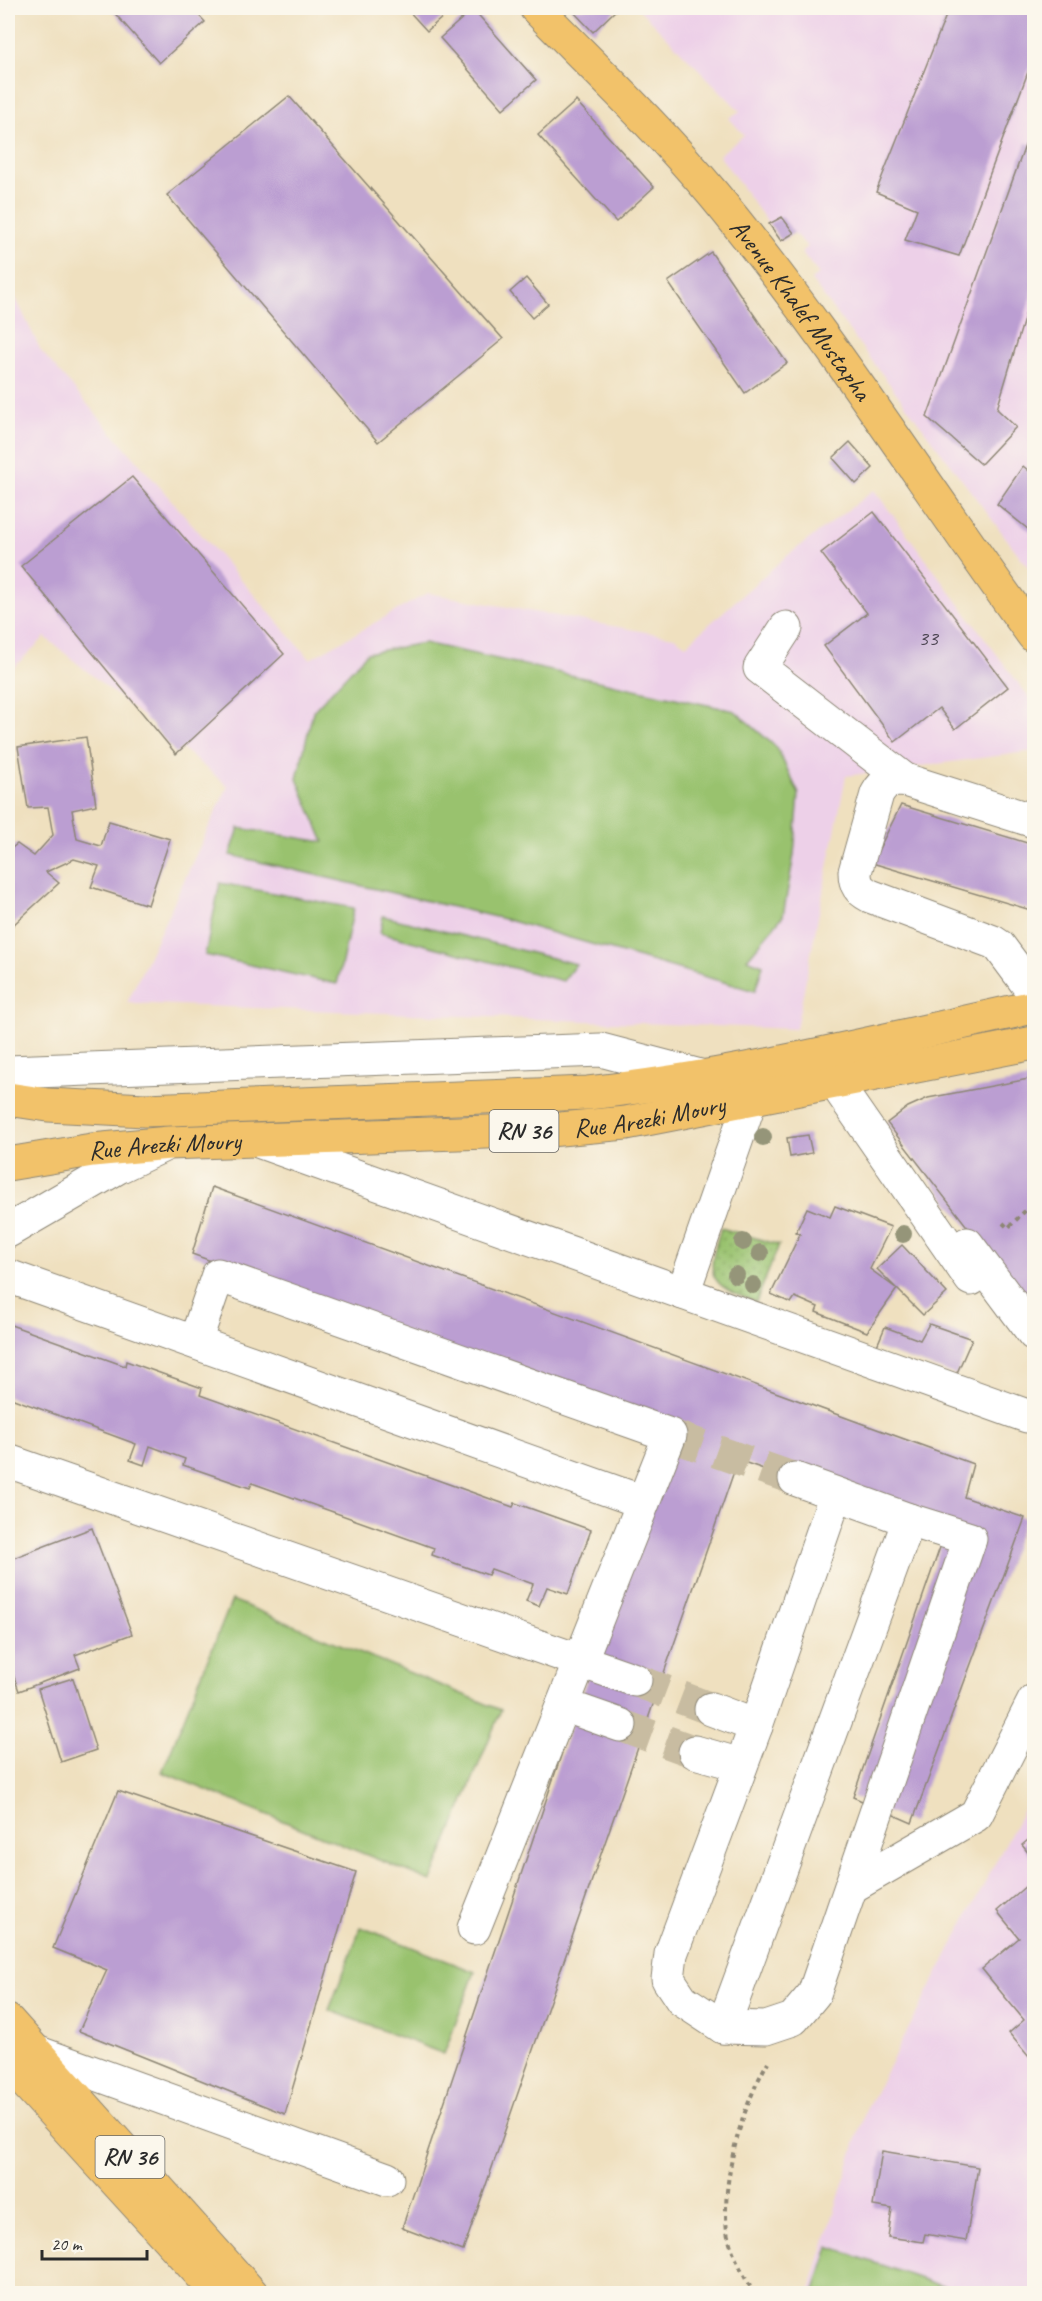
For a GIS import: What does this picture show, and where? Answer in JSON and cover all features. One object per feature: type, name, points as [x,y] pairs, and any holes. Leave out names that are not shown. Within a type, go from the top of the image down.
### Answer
[{"type":"main road","name":"Avenue Khalef Mustapha","points":[[536,8],[663,138],[713,194],[768,264],[1035,636]]},
{"type":"main road","name":"Rue Arezki Moury","points":[[8,1099],[48,1106],[168,1110],[548,1096],[627,1089],[802,1058],[1035,1007]]},
{"type":"main road","name":"Rue Arezki Moury","points":[[8,1164],[92,1150],[169,1143],[588,1128],[750,1101],[1035,1043]]},
{"type":"main road","name":"RN 36","points":[[8,2021],[22,2058],[219,2294]]},
{"type":"main road","name":"RN 36","points":[[22,2058],[252,2294]]},
{"type":"street","points":[[786,628],[760,668],[905,780]]},
{"type":"street","points":[[1035,821],[905,780],[891,780],[882,785],[877,794],[855,872],[855,882],[860,891],[999,946],[1035,993]]},
{"type":"street","points":[[8,1072],[602,1050],[700,1076]]},
{"type":"street","points":[[836,1084],[971,1279]]},
{"type":"street","points":[[683,1293],[750,1101]]},
{"type":"street","points":[[258,1141],[1027,1416]]},
{"type":"street","points":[[8,1231],[118,1167],[169,1143]]},
{"type":"street","points":[[917,1198],[930,1201],[941,1209],[1035,1334]]},
{"type":"street","points":[[195,1342],[218,1275],[670,1435],[474,1928]]},
{"type":"street","points":[[8,1276],[643,1502]]},
{"type":"street","points":[[8,1461],[634,1680]]},
{"type":"street","points":[[795,1479],[909,1520],[970,1539],[814,1994],[794,2019],[766,2028],[723,2027],[682,2000],[668,1979],[671,1954],[756,1726],[836,1494]]},
{"type":"street","points":[[723,2027],[909,1520]]},
{"type":"street","points":[[851,1887],[976,1815],[1035,1701]]},
{"type":"street","points":[[563,1705],[620,1725]]},
{"type":"street","points":[[711,1708],[756,1726]]},
{"type":"street","points":[[695,1752],[741,1765]]},
{"type":"street","points":[[22,2058],[387,2179]]},
{"type":"path","points":[[1003,1222],[1008,1228],[1035,1202]]},
{"type":"path","points":[[755,2294],[748,2283],[727,2232],[730,2169],[752,2090],[794,2019]]},
{"type":"shaded area","points":[[638,8],[1034,8],[1034,575],[811,280],[819,274],[801,252],[808,247],[794,233],[781,241],[719,155],[744,135],[729,118],[740,111]]},
{"type":"shaded area","points":[[8,282],[41,351],[310,659],[428,593],[674,637],[686,645],[783,559],[874,490],[1034,704],[1034,751],[846,776],[796,1029],[127,1003],[228,786],[45,637],[8,673]]},
{"type":"shaded area","points":[[1034,1789],[1034,2293],[809,2294],[865,2112]]},
{"type":"green space","points":[[424,643],[735,711],[777,748],[799,794],[794,855],[783,916],[747,959],[763,965],[755,991],[504,919],[230,855],[239,828],[324,842],[297,779],[313,711],[367,653]]},
{"type":"green space","points":[[220,883],[354,908],[337,984],[205,955]]},
{"type":"green space","points":[[383,916],[576,964],[563,981],[380,933]]},
{"type":"green space","points":[[721,1228],[779,1245],[756,1302],[727,1290],[714,1276],[713,1257]]},
{"type":"green space","points":[[232,1600],[501,1710],[431,1881],[162,1772]]},
{"type":"green space","points":[[361,1927],[475,1972],[444,2054],[329,2010]]},
{"type":"green space","points":[[829,2247],[962,2293],[814,2293]]},
{"type":"building","points":[[110,8],[192,8],[205,22],[159,63]]},
{"type":"building","points":[[406,8],[453,8],[427,31]]},
{"type":"building","points":[[570,8],[616,8],[617,9],[593,32]]},
{"type":"building","points":[[949,8],[1034,8],[1034,56],[959,256],[905,240],[917,209],[876,192]]},
{"type":"building","points":[[473,9],[536,80],[503,109],[440,38]]},
{"type":"building","points":[[289,96],[503,339],[378,442],[167,195]]},
{"type":"building","points":[[576,101],[654,187],[616,222],[538,135]]},
{"type":"building","points":[[1026,143],[1034,145],[1034,286],[997,409],[1016,427],[981,464],[927,417]]},
{"type":"building","points":[[782,217],[794,233],[781,241],[769,224]]},
{"type":"building","points":[[711,252],[787,363],[745,393],[668,282]]},
{"type":"building","points":[[526,278],[548,304],[532,318],[510,292]]},
{"type":"building","points":[[850,442],[873,468],[856,484],[833,458]]},
{"type":"building","points":[[1023,466],[1034,475],[1034,534],[997,504]]},
{"type":"building","points":[[132,477],[284,654],[176,754],[21,566]]},
{"type":"building","points":[[874,512],[1008,687],[955,729],[939,708],[895,742],[824,646],[867,613],[821,553]]},
{"type":"building","points":[[86,737],[96,805],[72,810],[77,839],[101,846],[109,821],[170,839],[148,905],[91,887],[99,866],[74,859],[46,872],[59,883],[12,926],[8,921],[8,851],[17,844],[34,856],[53,835],[48,807],[28,808],[18,747]]},
{"type":"building","points":[[901,805],[1034,845],[1034,911],[872,863]]},
{"type":"building","points":[[1034,1078],[1034,1313],[887,1123],[908,1107],[928,1098]]},
{"type":"building","points":[[808,1135],[812,1153],[790,1157],[787,1138]]},
{"type":"building","points":[[212,1187],[973,1464],[964,1497],[1025,1518],[912,1823],[853,1797],[945,1533],[738,1460],[463,2251],[402,2228],[671,1429],[192,1254]]},
{"type":"building","points":[[835,1206],[891,1227],[870,1269],[897,1289],[867,1332],[816,1312],[818,1307],[795,1297],[791,1303],[771,1294],[800,1234],[796,1232],[807,1208],[830,1217]]},
{"type":"building","points":[[902,1245],[947,1293],[923,1315],[877,1269]]},
{"type":"building","points":[[8,1324],[125,1366],[126,1361],[202,1388],[200,1395],[513,1507],[515,1503],[591,1530],[568,1594],[547,1587],[539,1606],[526,1601],[533,1584],[491,1569],[488,1575],[432,1555],[434,1548],[252,1483],[250,1488],[183,1465],[185,1459],[150,1446],[144,1465],[130,1460],[136,1444],[8,1397]]},
{"type":"building","points":[[929,1324],[972,1339],[956,1375],[876,1348],[885,1327],[920,1340]]},
{"type":"building","points":[[92,1528],[132,1634],[75,1655],[80,1668],[19,1691],[8,1660],[8,1560]]},
{"type":"building","points":[[73,1678],[96,1750],[61,1762],[38,1689]]},
{"type":"building","points":[[118,1791],[356,1872],[285,2114],[79,2031],[107,1970],[53,1948]]},
{"type":"building","points":[[1034,1835],[1034,1860],[1022,1845]]},
{"type":"building","points":[[1034,1879],[1034,2063],[1009,2033],[1024,2020],[982,1969],[1019,1938],[997,1911]]},
{"type":"building","points":[[882,2151],[978,2167],[966,2241],[925,2234],[923,2242],[888,2237],[892,2209],[873,2206]]},
{"type":"tunnel","points":[[670,1435],[795,1479]]},
{"type":"tunnel","points":[[635,1680],[711,1709]]},
{"type":"tunnel","points":[[620,1725],[695,1752]]}]
